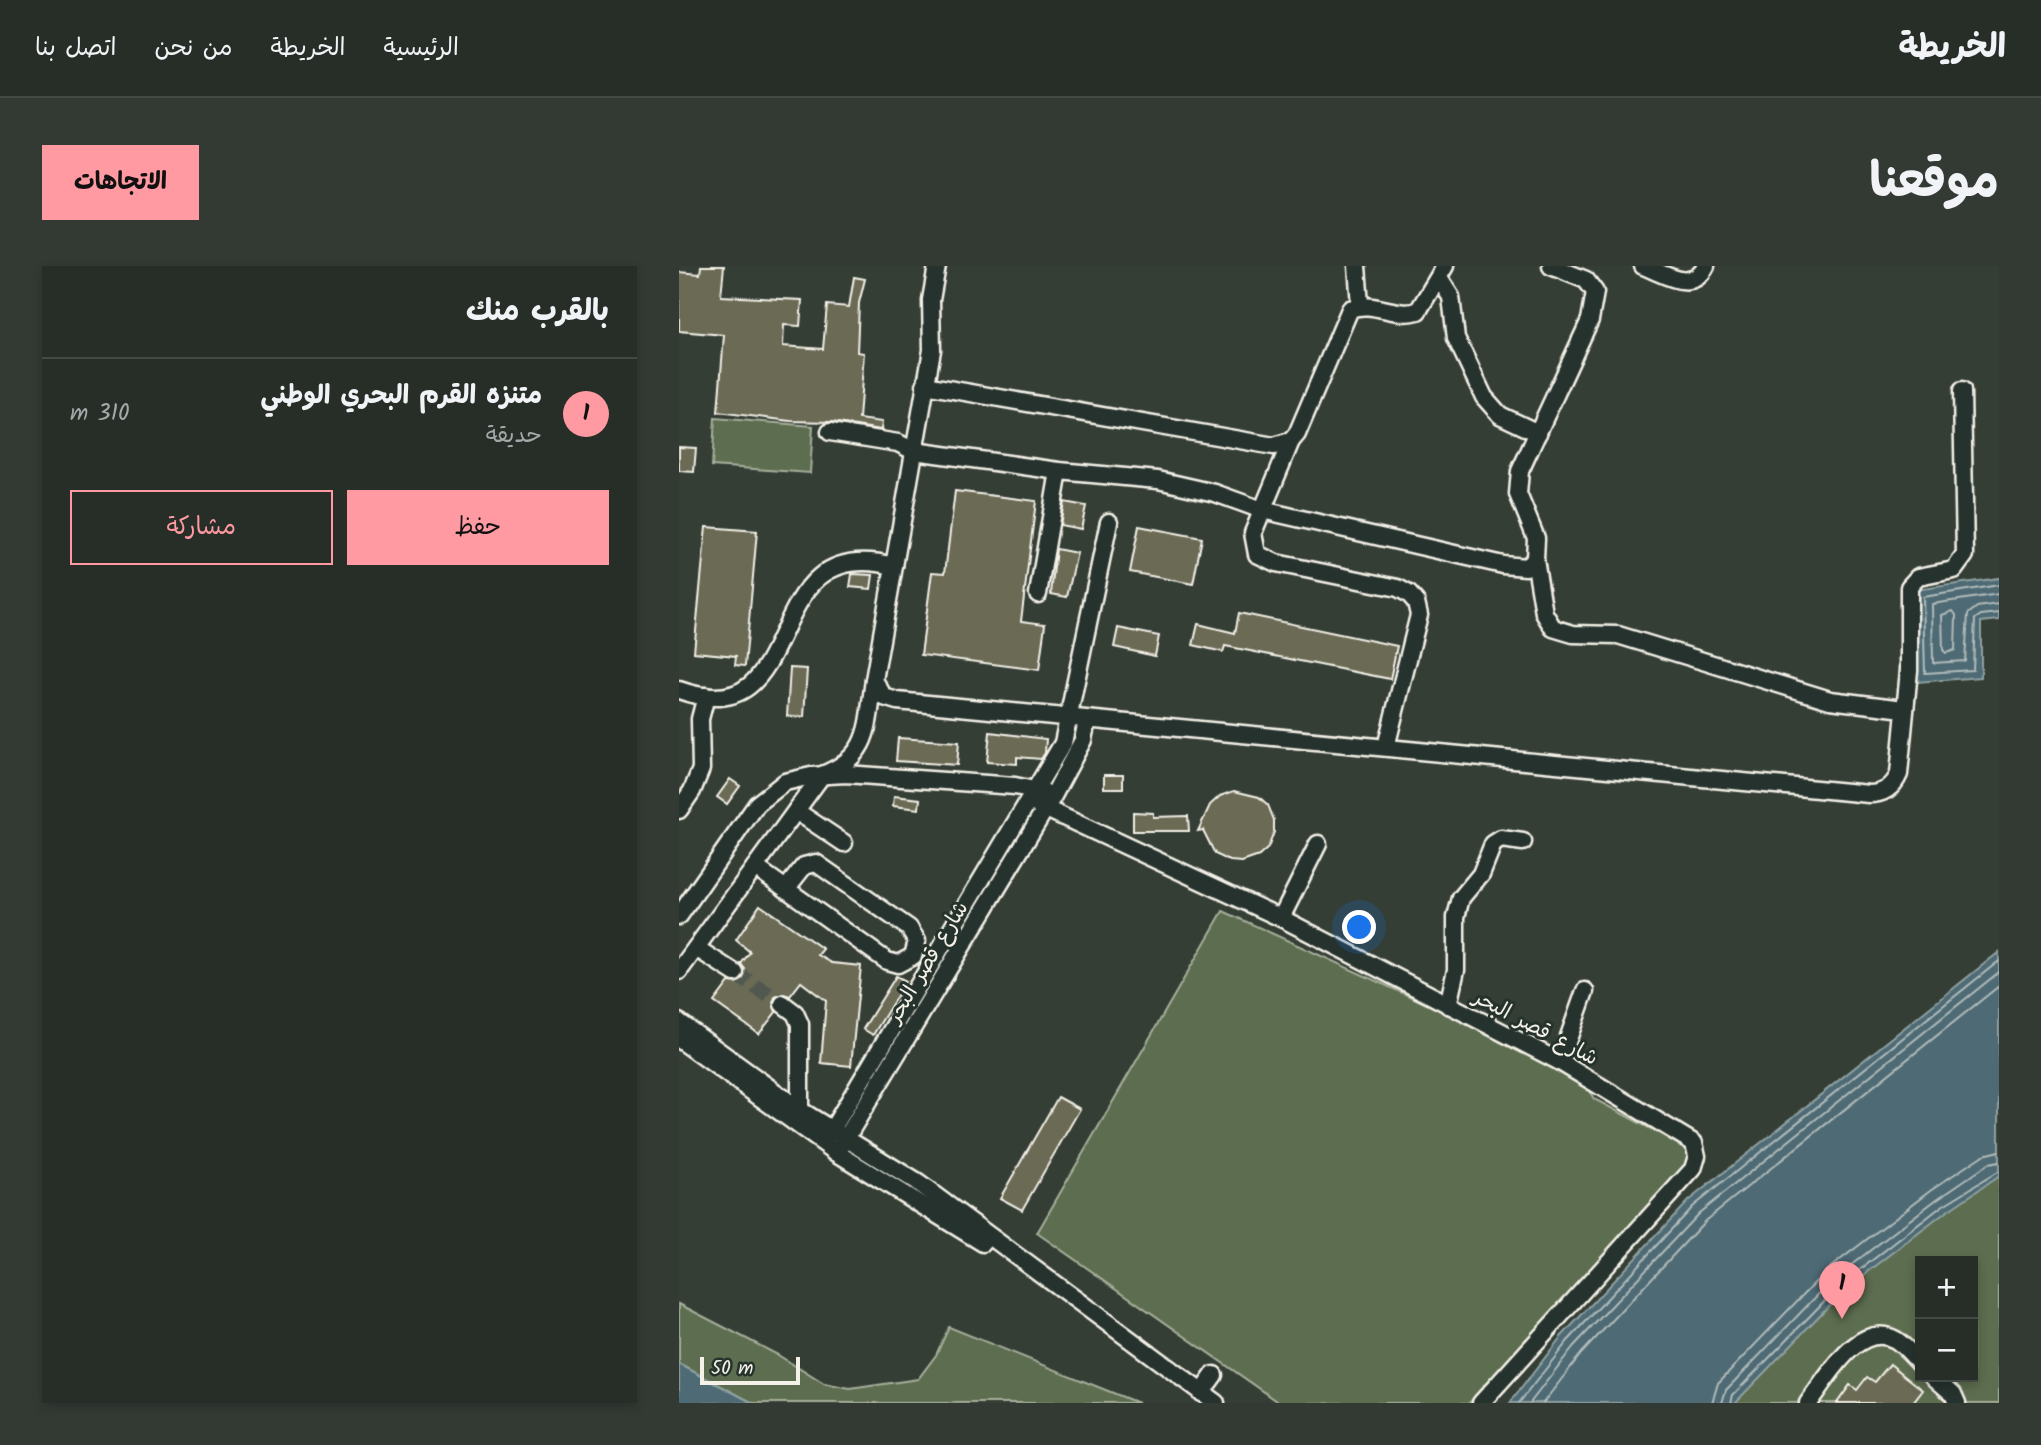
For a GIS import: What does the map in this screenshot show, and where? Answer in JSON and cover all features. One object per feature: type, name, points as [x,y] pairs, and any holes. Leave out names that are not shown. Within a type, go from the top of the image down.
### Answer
[{"type":"street","points":[[679,916],[765,795],[785,782],[823,775],[844,766],[859,753],[865,736],[933,340],[931,300],[937,266]]},
{"type":"street","points":[[1357,266],[1360,305]]},
{"type":"street","points":[[1551,266],[1586,280],[1595,292],[1595,305],[1520,471],[1518,494],[1536,538],[1535,559],[1544,613],[1553,628],[1573,634],[1618,635],[1830,700],[1904,709]]},
{"type":"street","points":[[1643,266],[1688,282],[1697,279],[1706,266]]},
{"type":"street","points":[[1386,747],[1403,672],[1418,628],[1416,602],[1398,588],[1263,559],[1255,548],[1253,533],[1290,441],[1305,418],[1350,309],[1360,305],[1402,314],[1418,311],[1442,272]]},
{"type":"street","points":[[1442,272],[1448,290],[1456,338],[1484,397],[1500,415],[1538,433]]},
{"type":"street","points":[[925,386],[1274,446],[1290,441]]},
{"type":"street","points":[[874,680],[879,692],[890,700],[1875,794],[1893,785],[1899,774],[1910,659],[1909,587],[1918,578],[1954,570],[1965,555],[1962,391]]},
{"type":"street","points":[[830,432],[898,443],[914,451],[1059,471],[1158,480],[1216,494],[1262,510],[1503,565],[1526,567],[1535,559]]},
{"type":"street","points":[[1038,594],[1059,471]]},
{"type":"street","name":"شارع قصر البحر","points":[[905,1023],[1031,795],[1060,749],[1070,718],[1108,522]]},
{"type":"street","points":[[679,690],[706,696],[740,692],[759,679],[800,597],[820,575],[838,565],[857,561],[894,566]]},
{"type":"street","points":[[679,810],[692,791],[701,769],[699,730],[706,696]]},
{"type":"street","name":"شارع قصر البحر","points":[[834,1141],[905,1023],[1049,802],[1083,740],[1087,720]]},
{"type":"street","points":[[823,775],[1031,795]]},
{"type":"street","points":[[679,971],[823,775]]},
{"type":"street","name":"شارع قصر البحر","points":[[1031,795],[1281,918],[1560,1062],[1688,1137],[1696,1147],[1697,1161],[1693,1170],[1481,1403]]},
{"type":"street","points":[[796,811],[844,843]]},
{"type":"street","points":[[1448,1005],[1456,970],[1456,916],[1461,898],[1481,874],[1493,844],[1501,839],[1523,842]]},
{"type":"street","points":[[1281,918],[1318,845]]},
{"type":"street","points":[[755,867],[887,961],[904,963],[915,951],[916,936],[909,928],[820,865],[804,866],[786,889]]},
{"type":"street","points":[[696,948],[735,973]]},
{"type":"street","points":[[1560,1062],[1585,990]]},
{"type":"street","points":[[783,1004],[795,1013],[800,1024],[800,1110]]},
{"type":"street","points":[[679,1022],[800,1110],[834,1141]]},
{"type":"street","points":[[679,1039],[834,1141],[918,1183],[1216,1403]]},
{"type":"street","points":[[1808,1403],[1853,1346],[1867,1338],[1882,1336],[1896,1341],[1915,1358]]},
{"type":"street","points":[[1201,1393],[1214,1375]]},
{"type":"street","points":[[1938,1382],[1957,1403]]},
{"type":"green space","points":[[715,418],[813,426],[810,473],[712,466]]},
{"type":"green space","points":[[1223,911],[1580,1074],[1594,1099],[1697,1153],[1469,1403],[1280,1403],[1037,1233]]},
{"type":"green space","points":[[1999,1129],[1999,1403],[1667,1403]]},
{"type":"green space","points":[[679,1304],[778,1355],[824,1384],[850,1389],[918,1379],[936,1355],[949,1327],[1138,1403],[753,1403],[679,1364]]},
{"type":"water","points":[[1999,578],[1999,620],[1981,622],[1981,677],[1917,682],[1915,590]]},
{"type":"water","points":[[1999,952],[1999,1176],[1946,1212],[1843,1291],[1735,1403],[1510,1403],[1561,1337],[1688,1201]]},
{"type":"water","points":[[679,1364],[753,1403],[679,1403]]},
{"type":"building","points":[[701,266],[724,266],[721,296],[802,300],[800,326],[784,325],[783,346],[823,349],[827,305],[849,307],[854,277],[865,279],[859,303],[857,352],[864,353],[859,419],[882,422],[881,430],[832,422],[790,421],[718,412],[724,335],[679,331],[679,272],[700,274]]},
{"type":"building","points":[[679,447],[696,448],[694,472],[679,471]]},
{"type":"building","points":[[955,491],[1036,501],[1021,621],[1045,624],[1039,670],[921,655],[932,572],[945,573]]},
{"type":"building","points":[[1064,502],[1086,506],[1081,529],[1060,525]]},
{"type":"building","points":[[1139,526],[1202,538],[1193,584],[1130,572]]},
{"type":"building","points":[[706,527],[757,531],[745,666],[735,665],[736,656],[694,652]]},
{"type":"building","points":[[1056,549],[1077,553],[1067,597],[1051,594]]},
{"type":"building","points":[[852,574],[873,575],[871,589],[850,587]]},
{"type":"building","points":[[1239,613],[1397,646],[1390,679],[1225,646],[1223,652],[1193,645],[1198,624],[1235,633]]},
{"type":"building","points":[[1118,628],[1159,636],[1155,656],[1114,647]]},
{"type":"building","points":[[790,668],[807,669],[804,717],[787,716]]},
{"type":"building","points":[[990,732],[1046,739],[1045,753],[1041,759],[1017,757],[1017,764],[987,762]]},
{"type":"building","points":[[898,738],[959,742],[957,765],[896,761]]},
{"type":"building","points":[[1104,775],[1123,775],[1123,788],[1104,788]]},
{"type":"building","points":[[730,779],[740,786],[727,804],[717,797]]},
{"type":"building","points":[[1234,791],[1259,797],[1268,805],[1274,820],[1274,832],[1268,848],[1259,856],[1242,862],[1230,861],[1215,854],[1203,830],[1198,831],[1210,805],[1220,796]]},
{"type":"building","points":[[894,796],[920,799],[919,809],[893,806]]},
{"type":"building","points":[[1133,812],[1153,813],[1153,817],[1188,816],[1189,831],[1133,831]]},
{"type":"building","points":[[760,905],[823,949],[818,955],[832,963],[861,966],[851,1066],[821,1063],[826,1001],[801,982],[790,996],[784,994],[775,997],[773,1003],[776,1012],[759,1034],[714,1002],[729,982],[739,983],[744,978],[745,969],[741,964],[750,952],[736,940]]},
{"type":"building","points":[[896,976],[906,981],[873,1035],[863,1029]]},
{"type":"building","points":[[1058,1097],[1080,1109],[1022,1210],[1000,1198]]},
{"type":"building","points":[[1890,1364],[1923,1390],[1913,1403],[1837,1403],[1850,1385],[1857,1390],[1867,1377],[1875,1382]]},
{"type":"tunnel","points":[[735,973],[783,1004]]},
{"type":"place","name":"متنزه القرم البحري الوطني","points":[[1842,1319]]}]
